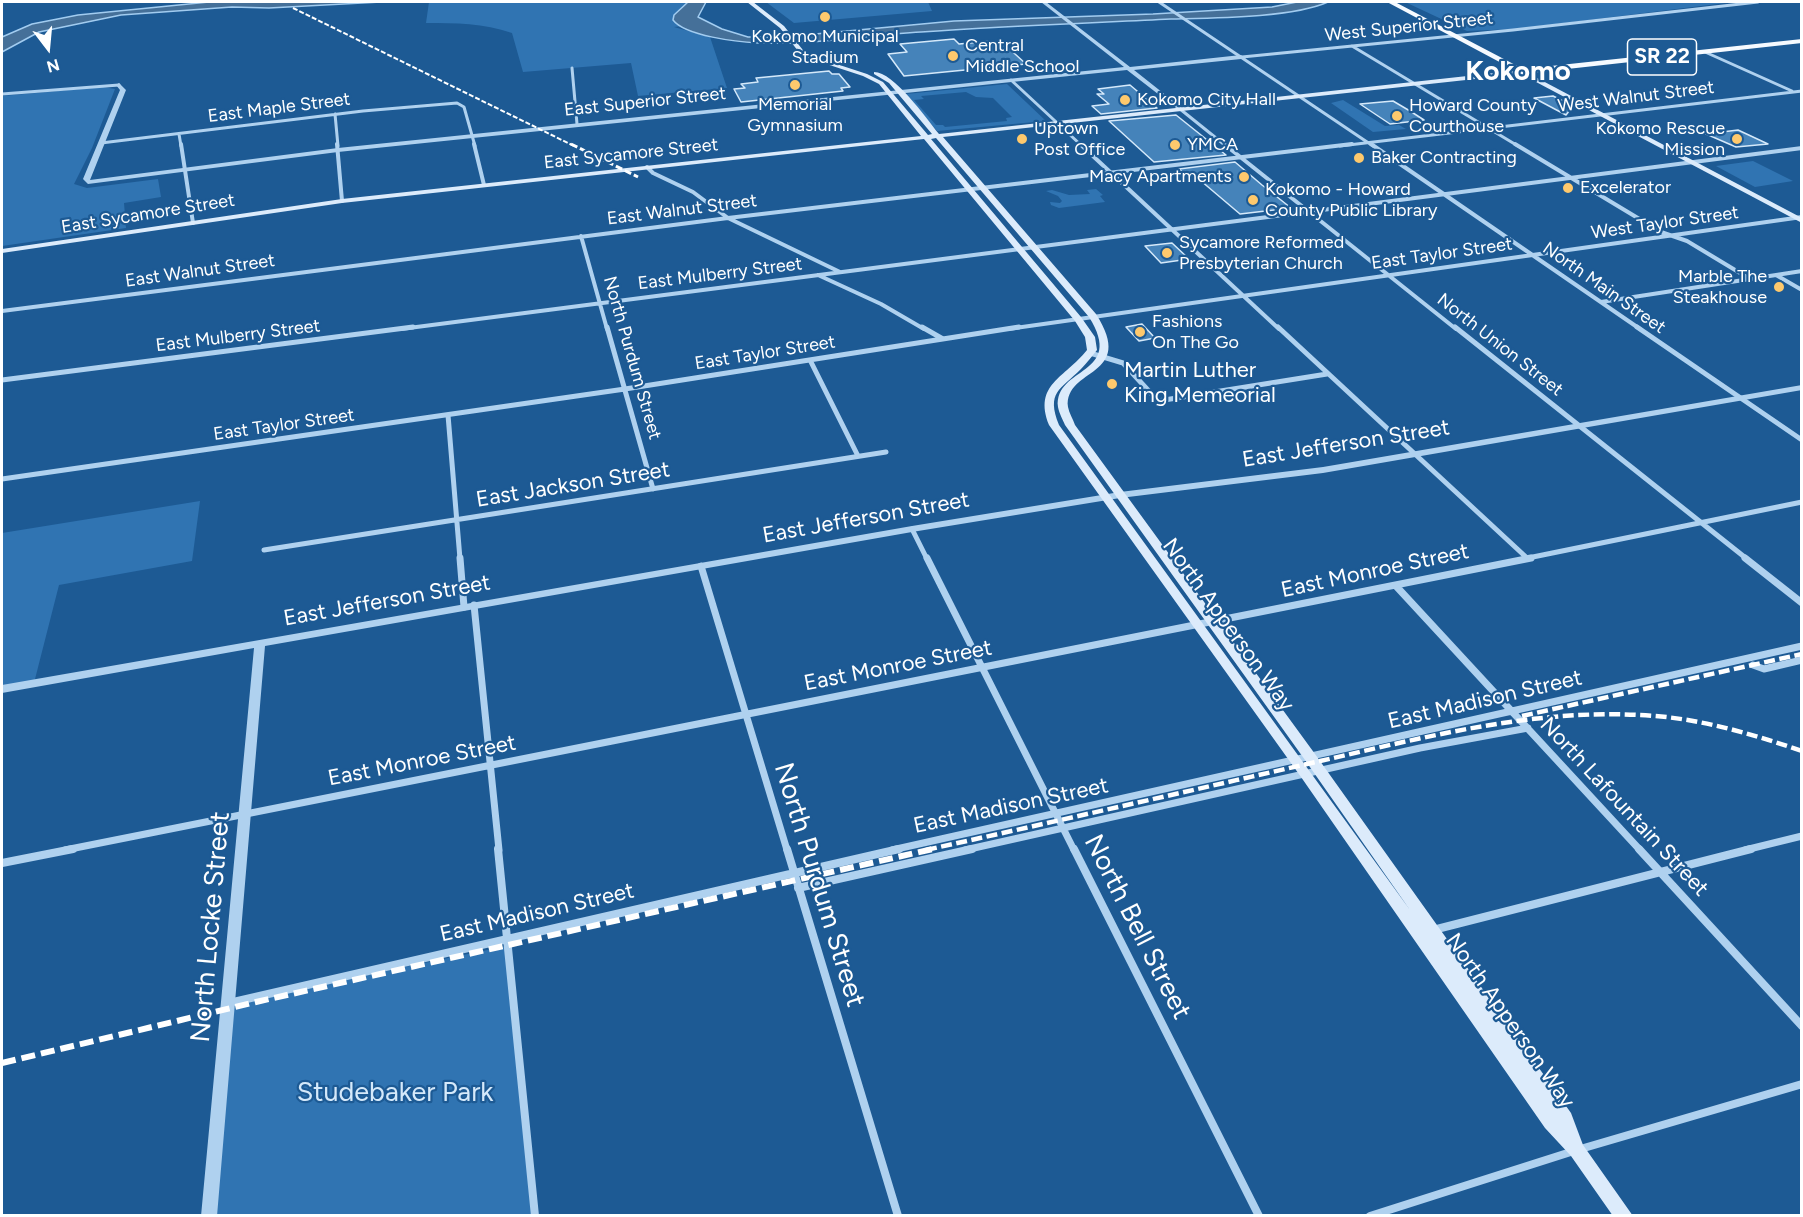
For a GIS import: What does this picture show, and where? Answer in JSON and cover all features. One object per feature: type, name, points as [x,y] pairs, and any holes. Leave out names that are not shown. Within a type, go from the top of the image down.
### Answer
[{"type":"main road","points":[[750,2],[783,28],[798,50],[812,59],[872,78],[888,92],[1078,319],[1090,337],[1092,350],[1090,353]]},
{"type":"main road","points":[[760,2],[792,28],[808,49],[825,60],[882,76],[891,82],[1093,316],[1104,335],[1104,356]]},
{"type":"main road","points":[[1391,2],[1800,219]]},
{"type":"main road","name":"SR 22","points":[[1522,72],[1802,41]]},
{"type":"main road","points":[[1495,57],[1537,66],[1614,62]]},
{"type":"main road","name":"East Sycamore Street","points":[[2,251],[342,201],[1522,72]]},
{"type":"main road","name":"North Apperson Way","points":[[1090,353],[1077,368],[1057,382],[1048,402],[1049,414],[1113,496],[1303,759],[1551,1123],[1577,1150],[1624,1215]]},
{"type":"main road","name":"North Apperson Way","points":[[1104,356],[1088,372],[1067,387],[1062,401],[1062,412],[1113,496]]},
{"type":"main road","name":"North Apperson Way","points":[[1312,772],[1430,930],[1565,1118],[1577,1150]]},
{"type":"street","points":[[1044,2],[1180,109]]},
{"type":"street","name":"North Main Street","points":[[1159,2],[1367,141],[1802,440]]},
{"type":"street","name":"West Superior Street","points":[[1241,57],[1758,2]]},
{"type":"street","points":[[1351,46],[1572,178],[1672,236],[1687,241],[1750,279]]},
{"type":"street","points":[[1704,52],[1794,92]]},
{"type":"street","name":"East Superior Street","points":[[101,142],[86,179],[88,182],[472,135],[1241,57]]},
{"type":"street","points":[[572,68],[578,124]]},
{"type":"street","points":[[1011,80],[1527,558]]},
{"type":"street","points":[[2,94],[119,85],[123,90],[101,142]]},
{"type":"street","name":"West Walnut Street","points":[[1367,141],[1794,92],[1802,93]]},
{"type":"street","name":"East Maple Street","points":[[101,142],[445,103],[464,106],[472,135]]},
{"type":"street","name":"North Union Street","points":[[1180,109],[1802,603]]},
{"type":"street","points":[[335,114],[342,201]]},
{"type":"street","points":[[179,134],[193,223]]},
{"type":"street","points":[[472,135],[484,185]]},
{"type":"street","name":"East Walnut Street","points":[[2,311],[581,236],[1367,141]]},
{"type":"street","name":"East Mulberry Street","points":[[2,380],[1802,148]]},
{"type":"street","points":[[1791,150],[1802,155]]},
{"type":"street","points":[[647,167],[653,173],[693,192],[728,218],[840,272]]},
{"type":"street","name":"West Taylor Street","points":[[1532,255],[1800,219]]},
{"type":"street","name":"North Purdum Street","points":[[581,236],[653,489]]},
{"type":"street","name":"East Taylor Street","points":[[2,479],[625,389],[1093,316],[1532,255]]},
{"type":"street","points":[[1600,302],[1802,271]]},
{"type":"street","points":[[818,275],[881,304],[943,339]]},
{"type":"street","points":[[1776,275],[1802,290]]},
{"type":"street","points":[[1090,353],[1123,363],[1158,401],[1327,374]]},
{"type":"street","points":[[810,360],[858,456]]},
{"type":"street","name":"East Jefferson Street","points":[[2,688],[912,529],[1113,496],[1323,470],[1802,387]]},
{"type":"street","points":[[448,415],[457,520],[490,766],[535,1215]]},
{"type":"street","name":"East Jackson Street","points":[[264,550],[886,452]]},
{"type":"street","name":"East Monroe Street","points":[[2,863],[1396,586],[1802,502]]},
{"type":"street","name":"North Bell Street","points":[[912,529],[1259,1215]]},
{"type":"street","name":"North Purdum Street","points":[[701,566],[898,1215]]},
{"type":"street","name":"North Lafountain Street","points":[[1396,586],[1802,1026]]},
{"type":"street","name":"North Locke Street","points":[[209,1215],[260,643]]},
{"type":"street","name":"East Madison Street","points":[[229,1003],[1802,646]]},
{"type":"street","points":[[1753,665],[1764,669],[1802,660]]},
{"type":"street","name":"East Madison Street","points":[[798,888],[1312,772],[1481,735],[1528,728]]},
{"type":"street","points":[[1430,930],[1802,836]]},
{"type":"street","points":[[1371,1215],[1577,1150],[1802,1084]]},
{"type":"green space","points":[[429,2],[696,2],[691,25],[674,27],[710,37],[727,88],[638,96],[631,63],[523,72],[512,33],[480,25],[426,23]]},
{"type":"green space","name":"Kokomo Municipal Stadium","points":[[766,2],[928,2],[932,11],[794,23]]},
{"type":"green space","points":[[1405,2],[1733,2],[1516,29],[1467,31]]},
{"type":"green space","points":[[1007,84],[1046,121],[937,131],[906,94]],"holes":[[[966,92],[976,97],[993,98],[1012,117],[1006,118],[1007,121],[945,127],[936,125],[914,100],[924,99],[921,96]]]},
{"type":"green space","points":[[103,87],[115,89],[92,148],[74,184],[87,188],[158,179],[161,197],[124,203],[126,228],[2,246],[2,96]]},
{"type":"green space","points":[[1343,100],[1385,126],[1399,125],[1406,129],[1373,132],[1331,103]]},
{"type":"green space","points":[[1753,161],[1793,181],[1755,187],[1716,166]]},
{"type":"green space","points":[[1096,189],[1103,195],[1100,196],[1105,202],[1059,208],[1051,205],[1050,202],[1060,203],[1062,201],[1058,196],[1046,191],[1052,190],[1069,195],[1090,194],[1087,190]]},
{"type":"green space","points":[[200,501],[192,561],[59,585],[34,683],[2,689],[2,533]]},
{"type":"green space","name":"Studebaker Park","points":[[507,946],[535,1215],[209,1216],[229,1003]]},
{"type":"shaded area","points":[[209,2],[381,2],[269,8],[232,7],[121,15],[39,32],[2,52],[2,37],[32,24],[78,15]]},
{"type":"shaded area","points":[[688,2],[706,2],[698,17],[722,29],[748,37],[783,37],[954,21],[1153,14],[1272,7],[1297,2],[1328,2],[1294,11],[1251,16],[983,28],[779,43],[725,40],[679,26],[673,20],[674,15]]},
{"type":"building","name":"Central Middle School","points":[[954,39],[959,44],[993,41],[997,44],[1003,43],[1026,64],[904,76],[888,54],[907,52],[900,44]]},
{"type":"building","name":"Memorial Gymnasium","points":[[829,71],[832,74],[839,74],[850,87],[841,88],[843,91],[741,102],[734,89],[745,88],[741,84],[758,82],[756,78]]},
{"type":"building","name":"Kokomo City Hall","points":[[1130,85],[1157,108],[1101,114],[1092,106],[1109,104],[1097,94],[1104,94],[1098,89]]},
{"type":"building","points":[[1553,96],[1573,106],[1566,115],[1534,98]]},
{"type":"building","name":"Howard County Courthouse","points":[[1393,101],[1424,120],[1390,124],[1360,104]]},
{"type":"building","name":"YMCA","points":[[1176,115],[1226,155],[1154,162],[1109,121]]},
{"type":"building","name":"Kokomo Rescue Mission","points":[[1738,130],[1768,144],[1736,147],[1706,134]]},
{"type":"building","points":[[1235,162],[1291,208],[1240,214],[1194,175],[1187,176],[1179,169]]},
{"type":"building","name":"Sycamore Reformed Presbyterian Church","points":[[1172,243],[1189,259],[1161,263],[1145,246]]},
{"type":"building","name":"Fashions On The Go","points":[[1142,324],[1155,338],[1139,341],[1126,327]]},
{"type":"railway","points":[[293,8],[574,146]]},
{"type":"railway","points":[[571,144],[638,177]]},
{"type":"railway","points":[[1522,716],[1802,654]]},
{"type":"railway","points":[[926,850],[1430,736],[1555,717],[1597,714],[1660,716],[1742,732],[1802,751]]},
{"type":"railway","points":[[2,1063],[256,1002],[933,849]]},
{"type":"place","name":"Kokomo Municipal Stadium","points":[[825,17]]},
{"type":"place","name":"Central Middle School","points":[[953,56]]},
{"type":"place","name":"Memorial Gymnasium","points":[[795,85]]},
{"type":"place","name":"Kokomo City Hall","points":[[1125,100]]},
{"type":"place","name":"Howard County Courthouse","points":[[1397,116]]},
{"type":"place","name":"Uptown Post Office","points":[[1022,139]]},
{"type":"place","name":"Kokomo Rescue Mission","points":[[1737,139]]},
{"type":"place","name":"YMCA","points":[[1175,145]]},
{"type":"place","name":"Baker Contracting","points":[[1359,158]]},
{"type":"place","name":"Macy Apartments","points":[[1244,177]]},
{"type":"place","name":"Excelerator","points":[[1568,188]]},
{"type":"place","name":"Kokomo - Howard County Public Library","points":[[1253,200]]},
{"type":"place","name":"Sycamore Reformed Presbyterian Church","points":[[1167,253]]},
{"type":"place","name":"Marble The Steakhouse","points":[[1779,287]]},
{"type":"place","name":"Fashions On The Go","points":[[1140,332]]},
{"type":"place","name":"Martin Luther King Memeorial","points":[[1112,384]]},
{"type":"district","name":"Kokomo","points":[[1518,72]]}]
